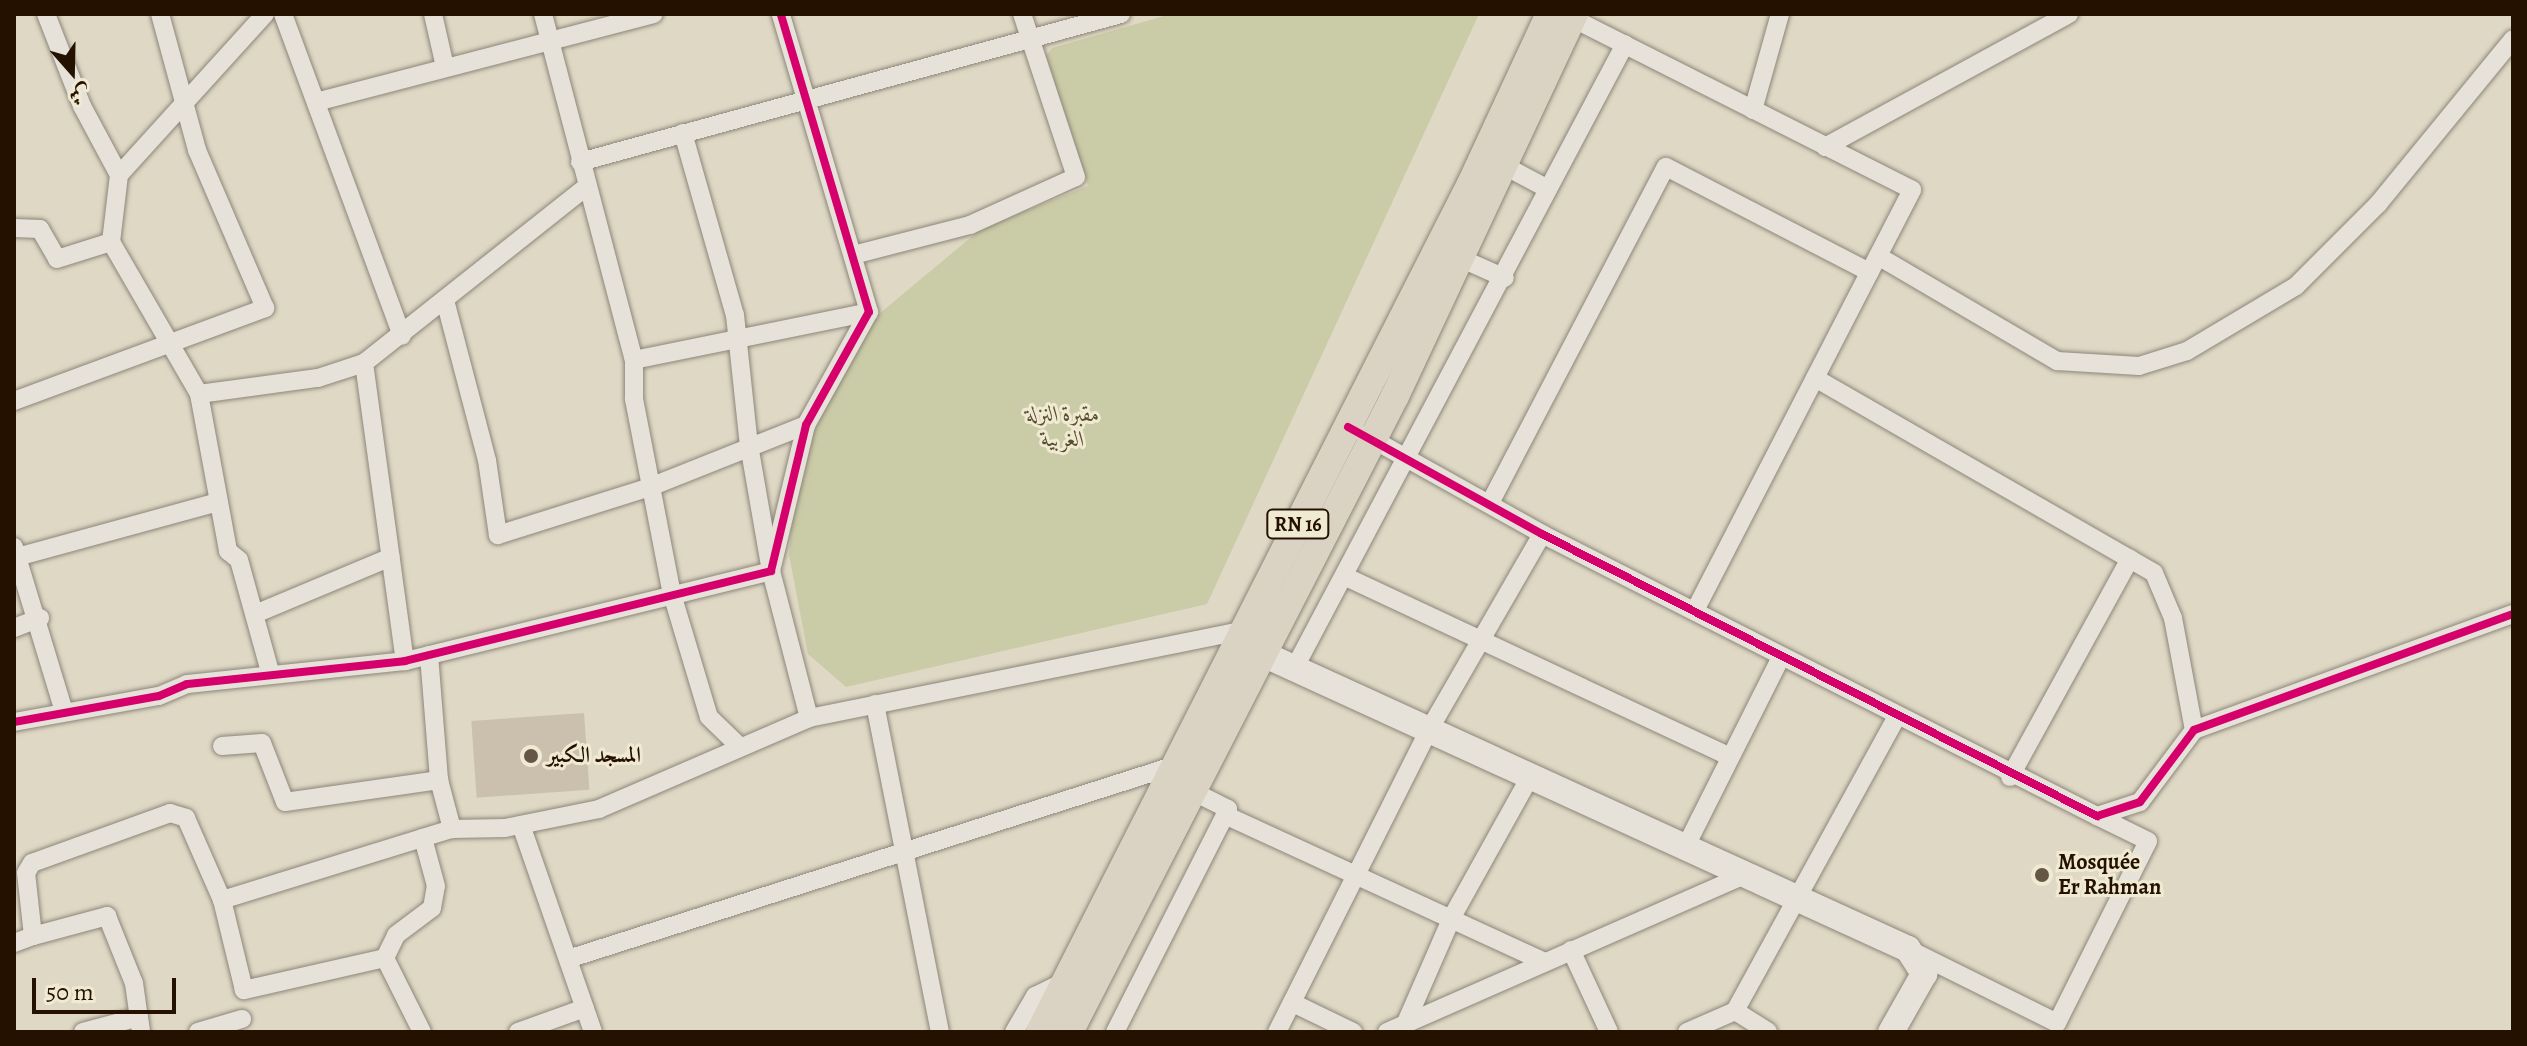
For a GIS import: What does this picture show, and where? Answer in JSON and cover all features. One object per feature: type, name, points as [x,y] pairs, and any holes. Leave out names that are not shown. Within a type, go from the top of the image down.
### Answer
[{"type":"main road","name":"RN 16","points":[[1040,1032],[1244,630],[1460,258],[1503,165],[1565,15]]},
{"type":"main road","name":"RN 16","points":[[1069,1032],[1263,654],[1360,433],[1565,15]]},
{"type":"street","points":[[46,14],[82,106],[119,175]]},
{"type":"street","points":[[14,401],[171,341],[258,314],[266,301],[197,150],[160,14]]},
{"type":"street","points":[[265,14],[183,98],[119,175],[111,242],[199,394],[228,551],[239,560],[271,675]]},
{"type":"street","points":[[283,14],[402,336]]},
{"type":"street","points":[[433,14],[445,67]]},
{"type":"street","points":[[543,14],[585,188],[634,360],[634,399],[672,594],[709,717],[739,746]]},
{"type":"street","points":[[316,102],[548,38],[654,14]]},
{"type":"street","points":[[771,571],[806,425],[869,312],[857,254],[781,14]]},
{"type":"street","points":[[857,254],[970,225],[1076,177],[1022,14]]},
{"type":"street","points":[[580,162],[807,97],[1121,14]]},
{"type":"street","points":[[1753,110],[1780,14]]},
{"type":"street","points":[[1825,147],[2069,14]]},
{"type":"street","points":[[1565,15],[1912,190],[1695,611]]},
{"type":"street","points":[[1490,503],[1666,167],[1874,264],[2057,361],[2139,366],[2187,351],[2296,286],[2378,204],[2513,39]]},
{"type":"street","points":[[1294,669],[1505,278],[1625,44]]},
{"type":"street","points":[[683,133],[737,335],[749,445],[771,571],[809,718]]},
{"type":"street","points":[[1503,165],[1548,189]]},
{"type":"street","points":[[199,394],[318,378],[364,363],[446,304],[585,188]]},
{"type":"street","points":[[14,228],[40,229],[57,259],[111,242]]},
{"type":"street","points":[[1460,258],[1505,278]]},
{"type":"street","points":[[446,304],[487,460],[498,535],[650,487],[749,445],[806,425]]},
{"type":"street","points":[[634,360],[737,335],[869,312]]},
{"type":"street","points":[[364,363],[405,661]]},
{"type":"street","points":[[1815,378],[2154,573],[2173,618],[2194,730]]},
{"type":"street","points":[[1263,654],[1908,949],[2057,1023],[2148,841],[2010,777],[1896,718],[1542,534],[1360,433]]},
{"type":"street","points":[[64,712],[40,618],[15,552],[218,502]]},
{"type":"street","points":[[1277,1032],[1429,730],[1542,534]]},
{"type":"street","points":[[255,614],[391,557]]},
{"type":"street","points":[[2010,777],[2130,559]]},
{"type":"street","points":[[14,722],[159,696],[187,684],[405,661],[771,571]]},
{"type":"street","points":[[1344,576],[1482,638],[1730,757]]},
{"type":"street","points":[[2097,816],[2140,802],[2194,730],[2513,614]]},
{"type":"street","points":[[14,628],[40,618]]},
{"type":"street","points":[[222,900],[452,829],[521,825],[599,809],[809,718],[1244,630]]},
{"type":"street","points":[[429,655],[439,780],[452,829]]},
{"type":"street","points":[[1685,848],[1781,657]]},
{"type":"street","points":[[875,704],[940,1032]]},
{"type":"street","points":[[1687,1032],[1735,1011],[1896,718]]},
{"type":"street","points":[[222,746],[262,743],[285,802],[439,780]]},
{"type":"street","points":[[568,959],[1176,765]]},
{"type":"street","points":[[1398,1030],[1452,917],[1530,777]]},
{"type":"street","points":[[1115,1032],[1228,809],[1192,791]]},
{"type":"street","points":[[33,936],[26,873],[32,863],[170,813],[186,818],[222,900],[244,990],[243,1026],[198,1032]]},
{"type":"street","points":[[1225,815],[1543,961]]},
{"type":"street","points":[[521,825],[593,1032]]},
{"type":"street","points":[[385,958],[396,935],[432,908],[436,886],[423,838]]},
{"type":"street","points":[[1398,1030],[1543,961],[1745,875]]},
{"type":"street","points":[[14,943],[107,916],[134,983],[140,1024],[83,1032]]},
{"type":"street","points":[[1891,1032],[1924,974],[1908,949]]},
{"type":"street","points":[[1571,950],[1609,1032]]},
{"type":"street","points":[[244,990],[385,958]]},
{"type":"street","points":[[385,958],[422,1032]]},
{"type":"street","points":[[1014,1032],[1035,996],[1066,981]]},
{"type":"street","points":[[1293,1003],[1353,1032]]},
{"type":"street","points":[[518,1032],[585,1008]]},
{"type":"street","points":[[1735,1011],[1768,1032]]},
{"type":"green space","name":"مقبرة النزلة الغربية","points":[[1171,14],[1479,14],[1207,604],[846,687],[808,654],[789,555],[793,503],[812,436],[861,329],[981,229],[1088,186],[1046,56],[1052,48]]},
{"type":"building","name":"المسجد الكبير","points":[[584,713],[589,790],[477,798],[471,721]]},
{"type":"cycle path","points":[[14,722],[159,696],[187,684],[405,661],[771,571],[806,425],[869,312],[781,14]]},
{"type":"cycle path","points":[[1348,427],[1542,534],[2097,816],[2140,802],[2194,730],[2513,614]]},
{"type":"place","name":"المسجد الكبير","points":[[531,756]]},
{"type":"place","name":"Mosquée Er Rahman","points":[[2042,875]]}]
